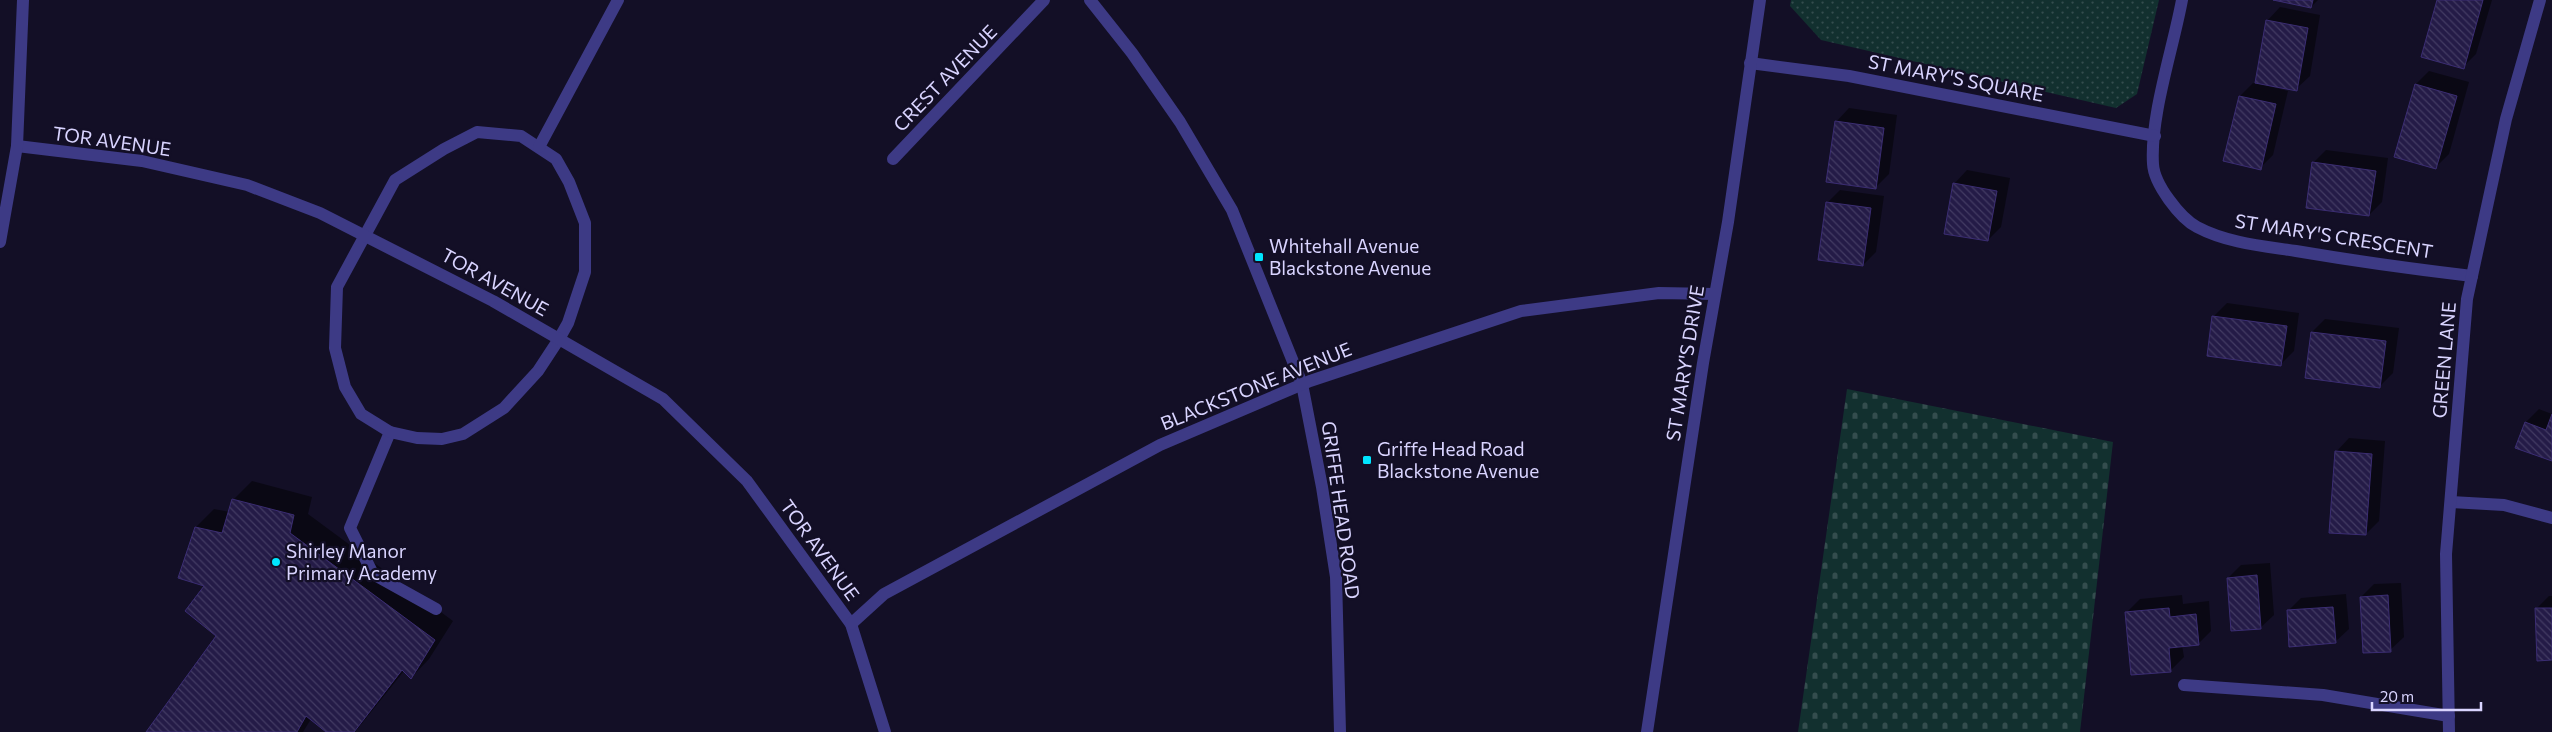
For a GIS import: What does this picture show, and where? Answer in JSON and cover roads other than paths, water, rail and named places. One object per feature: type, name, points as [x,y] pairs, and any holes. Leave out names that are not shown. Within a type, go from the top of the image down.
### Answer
[{"type":"street","points":[[0,242],[17,146],[23,0]]},
{"type":"street","points":[[538,147],[618,0]]},
{"type":"street","name":"CREST AVENUE","points":[[893,159],[1044,0]]},
{"type":"street","name":"GRIFFE HEAD ROAD","points":[[1090,0],[1132,53],[1180,122],[1232,210],[1302,384],[1322,487],[1336,577],[1340,732]]},
{"type":"street","name":"ST MARY'S DRIVE","points":[[1647,732],[1760,0]]},
{"type":"street","name":"ST MARY'S CRESCENT","points":[[2182,0],[2155,136],[2153,165],[2163,189],[2179,212],[2196,227],[2228,238],[2254,244],[2472,276]]},
{"type":"street","name":"GREEN LANE","points":[[2449,732],[2446,554],[2467,299],[2506,119],[2540,0]]},
{"type":"street","name":"ST MARY'S SQUARE","points":[[1750,63],[1849,76],[2155,136]]},
{"type":"street","points":[[477,132],[521,136],[556,159],[569,182],[584,223],[585,272],[568,323],[538,372],[504,408],[463,434],[442,438],[417,438],[390,432],[361,414],[345,387],[335,348],[337,287],[364,235],[395,180],[444,149],[477,132]]},
{"type":"street","name":"TOR AVENUE","points":[[17,146],[142,161],[247,185],[320,213],[493,301],[663,399],[747,481],[851,624],[885,732]]},
{"type":"street","name":"BLACKSTONE AVENUE","points":[[851,624],[884,594],[1160,445],[1302,384],[1521,311],[1658,293],[1715,294]]},
{"type":"street","points":[[390,432],[350,528],[373,574],[436,609]]},
{"type":"street","points":[[2451,502],[2504,505],[2552,518]]},
{"type":"street","points":[[2184,685],[2323,695],[2449,716]]},
{"type":"place","name":"Whitehall Avenue Blackstone Avenue","points":[[1259,257]]},
{"type":"place","name":"Griffe Head Road Blackstone Avenue","points":[[1367,460]]},
{"type":"place","name":"Shirley Manor Primary Academy","points":[[276,562]]}]
